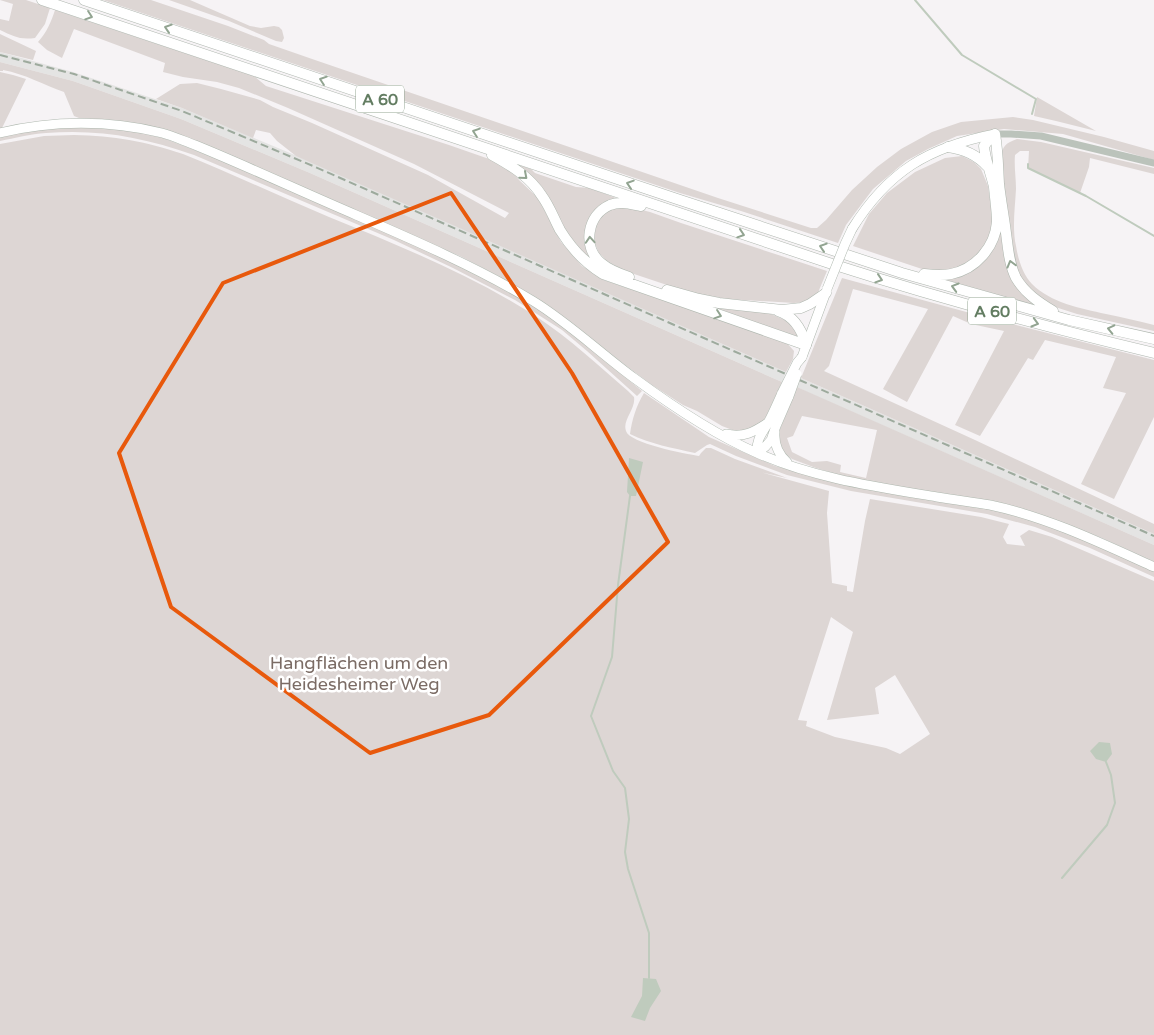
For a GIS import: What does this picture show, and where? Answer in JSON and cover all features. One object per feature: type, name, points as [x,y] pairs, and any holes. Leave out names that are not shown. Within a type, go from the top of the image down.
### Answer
[{"type":"highway","name":"A 60","points":[[42,0],[695,219],[895,284],[1061,330],[1154,353]]},
{"type":"highway","name":"A 60","points":[[84,0],[648,190],[902,272],[1069,320],[1154,339]]},
{"type":"highway","points":[[902,272],[942,276],[952,274],[970,267],[986,252],[993,240],[996,223],[993,185],[984,146],[995,134]]},
{"type":"highway","points":[[995,134],[1000,186],[1012,268],[1021,286],[1032,298],[1069,320]]},
{"type":"highway","points":[[468,142],[510,165],[524,175],[543,197],[560,230],[574,250],[592,267],[603,274],[806,345]]},
{"type":"highway","points":[[948,147],[966,150],[974,154],[988,167]]},
{"type":"highway","points":[[695,219],[627,203],[618,203],[602,210],[596,216],[591,224],[589,241],[595,257],[609,268],[661,288],[699,299],[782,310],[801,308],[810,304],[827,291]]},
{"type":"highway","points":[[772,309],[783,312],[799,326],[804,335],[806,345]]},
{"type":"main road","points":[[0,133],[18,128],[53,124],[112,125],[163,134],[216,154],[479,270],[536,303],[634,378],[707,427],[757,453],[794,466],[849,481],[1000,508],[1036,518],[1154,566]]},
{"type":"main road","points":[[757,453],[759,437],[772,424],[786,394],[797,363],[802,357],[845,244],[852,229],[866,208],[889,182],[917,162],[937,151],[967,140],[995,134]]},
{"type":"main road","points":[[707,427],[728,435],[738,436],[772,424]]},
{"type":"main road","points":[[772,424],[776,446],[781,456],[786,462],[794,466]]},
{"type":"street","points":[[995,134],[1041,136],[1154,164]]},
{"type":"highlighted area","points":[[451,193],[572,373],[668,542],[489,715],[370,753],[171,607],[119,453],[223,283]]},
{"type":"shaded area","points":[[0,52],[73,72],[182,108],[314,163],[786,372],[782,382],[310,173],[181,119],[73,81],[0,62]]},
{"type":"shaded area","points":[[801,378],[1154,534],[1154,545],[807,392],[797,387]]},
{"type":"shaded area","points":[[629,458],[643,462],[636,496],[630,496],[627,492]]},
{"type":"shaded area","points":[[1099,742],[1110,743],[1112,754],[1106,762],[1096,759],[1090,751]]},
{"type":"shaded area","points":[[643,978],[656,979],[661,991],[650,1008],[645,1021],[631,1017],[642,996]]},
{"type":"green space","points":[[0,0],[26,0],[50,8],[45,24],[35,38],[20,38],[0,30],[0,19],[9,21],[13,4]]},
{"type":"green space","points":[[103,0],[151,0],[228,26],[264,40],[269,44],[315,60],[811,228],[817,228],[852,190],[877,167],[901,149],[932,132],[961,122],[1013,117],[1033,120],[1154,151],[1154,160],[1063,134],[1004,129],[957,136],[906,161],[873,189],[846,225],[838,243],[680,193]]},
{"type":"green space","points":[[169,0],[190,0],[250,26],[261,28],[279,27],[284,38],[282,42],[276,41],[229,21]]},
{"type":"green space","points":[[55,10],[254,76],[266,86],[492,160],[513,172],[538,198],[561,242],[582,266],[604,280],[786,342],[794,351],[793,359],[786,372],[296,156],[270,133],[256,130],[253,138],[156,99],[180,84],[197,83],[260,100],[428,175],[505,218],[509,213],[414,164],[288,108],[239,88],[163,72],[165,63],[74,29],[62,58],[47,50],[38,42],[48,27]]},
{"type":"green space","points":[[0,34],[36,51],[33,60],[0,52]]},
{"type":"green space","points":[[0,62],[73,81],[181,119],[310,173],[782,382],[764,421],[745,431],[735,431],[722,426],[683,405],[652,385],[542,303],[498,276],[460,256],[165,131],[114,120],[74,116],[64,92],[19,74],[0,71]]},
{"type":"green space","points":[[0,72],[26,79],[0,129]]},
{"type":"green space","points":[[1037,97],[1096,131],[1034,116]]},
{"type":"green space","points":[[68,127],[110,128],[134,131],[163,138],[215,158],[455,263],[534,306],[560,324],[642,391],[637,396],[562,330],[515,300],[394,240],[194,155],[157,143],[103,133],[46,133],[0,141],[0,136]]},
{"type":"green space","name":"Hangflächen um den Heidesheimer Weg","points":[[74,135],[116,138],[183,154],[409,250],[512,302],[560,334],[634,397],[633,406],[625,427],[629,435],[637,440],[699,456],[706,448],[711,448],[787,478],[760,472],[829,491],[827,513],[832,583],[847,586],[847,591],[853,592],[870,499],[981,517],[1009,524],[1003,537],[1007,544],[1025,546],[1020,536],[1029,530],[1052,537],[1154,581],[1154,1035],[0,1035],[0,144],[44,136]],"holes":[[[831,617],[853,632],[827,720],[879,714],[875,688],[895,675],[930,734],[900,754],[886,748],[835,737],[806,726],[807,721],[798,720]]]},
{"type":"green space","points":[[1017,139],[1041,142],[1154,168],[1154,174],[1090,158],[1089,167],[1080,193],[1028,168],[1029,151],[1020,151],[1015,155],[1014,225],[1016,246],[1021,266],[1032,284],[1057,300],[1076,307],[1154,325],[1154,331],[1077,314],[1049,305],[1026,287],[1018,275],[1010,237],[1001,158],[1005,146]]},
{"type":"green space","points":[[962,156],[974,162],[981,169],[988,186],[992,213],[992,228],[986,244],[980,253],[969,263],[944,272],[928,271],[853,246],[869,214],[887,193],[915,172],[945,158]]},
{"type":"green space","points":[[516,164],[531,169],[535,173],[576,187],[590,188],[624,201],[589,222],[595,261],[588,260]]},
{"type":"green space","points":[[615,207],[630,207],[650,212],[827,271],[817,295],[806,302],[726,299],[670,286],[625,271],[607,261],[599,253],[593,239],[594,224],[601,214]]},
{"type":"green space","points":[[999,215],[1009,269],[1040,307],[942,279],[976,266]]},
{"type":"green space","points":[[842,278],[1154,360],[1154,417],[1114,499],[1081,484],[1126,393],[1103,388],[1116,357],[1045,340],[1033,360],[1028,358],[980,436],[955,425],[1004,331],[971,324],[953,316],[907,402],[883,389],[928,309],[853,289],[829,366],[824,371],[1154,524],[1154,534],[801,378]]},
{"type":"green space","points":[[680,299],[771,314],[787,321],[800,336],[797,337]]},
{"type":"green space","points":[[797,387],[1154,545],[1154,562],[1102,538],[1060,522],[969,498],[865,481],[816,468],[792,459],[784,453],[780,448],[778,434]],"holes":[[[802,416],[877,430],[866,478],[840,472],[841,465],[827,461],[812,462],[792,452],[787,438],[793,436]]]},
{"type":"green space","points":[[644,393],[709,437],[775,466],[835,482],[990,509],[1037,522],[1154,571],[1154,577],[1090,548],[1035,527],[987,514],[851,491],[787,475],[710,444],[695,453],[646,440],[630,434],[635,413]]},
{"type":"waterway","points":[[915,0],[962,55],[1036,99],[1032,114]]},
{"type":"waterway","points":[[1028,164],[1028,168],[1086,196],[1154,236]]},
{"type":"waterway","points":[[630,496],[618,585],[612,657],[591,716],[613,771],[625,788],[629,819],[625,852],[628,869],[649,933],[649,978]]},
{"type":"waterway","points":[[1062,878],[1107,825],[1115,803],[1111,775],[1106,762]]},
{"type":"railway","points":[[0,55],[74,74],[182,111],[313,166],[1154,536]]}]
